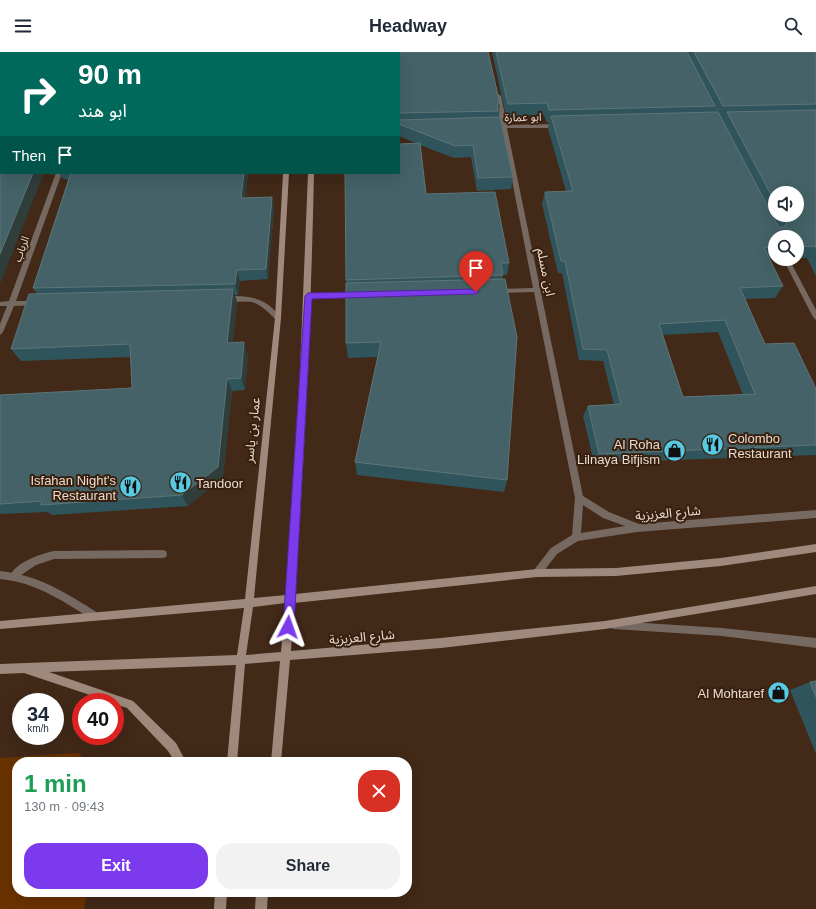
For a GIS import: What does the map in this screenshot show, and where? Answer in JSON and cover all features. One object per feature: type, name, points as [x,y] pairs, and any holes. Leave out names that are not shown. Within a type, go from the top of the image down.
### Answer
[{"type":"main road","name":"عمار بن ياسر","points":[[232,757],[241,660],[249,603],[278,318],[286,174]]},
{"type":"main road","points":[[276,757],[291,598],[308,296],[311,174]]},
{"type":"main road","points":[[0,625],[249,603],[537,573],[616,572],[721,562],[816,548]]},
{"type":"main road","name":"شارع العزيزية","points":[[0,669],[241,660],[441,643],[605,624],[816,590]]},
{"type":"main road","points":[[21,668],[130,704],[172,747],[178,757]]},
{"type":"main road","points":[[220,909],[221,897]]},
{"type":"main road","points":[[260,909],[261,897]]},
{"type":"street","name":"ابن مسلم","points":[[497,90],[579,498],[576,537]]},
{"type":"street","name":"ابو عمارة","points":[[490,128],[568,126]]},
{"type":"street","name":"الرباب","points":[[0,332],[12,304],[58,174]]},
{"type":"street","points":[[790,266],[816,317]]},
{"type":"street","points":[[489,291],[536,290]]},
{"type":"street","points":[[308,296],[363,295]]},
{"type":"street","points":[[216,299],[248,298],[265,304],[278,318]]},
{"type":"street","points":[[0,304],[44,303]]},
{"type":"street","points":[[579,498],[606,515],[637,528]]},
{"type":"street","name":"شارع العزيزية","points":[[537,573],[554,551],[576,537],[637,528],[816,514]]},
{"type":"street","points":[[14,576],[26,565],[39,558],[54,555],[163,554]]},
{"type":"street","points":[[0,575],[14,576],[40,583],[95,616]]},
{"type":"street","name":"شارع العزيزية","points":[[605,624],[722,632],[816,643]]},
{"type":"shaded area","points":[[78,753],[82,757],[16,757]]},
{"type":"shaded area","points":[[12,757],[12,897],[86,897],[84,909],[0,909],[0,758]]},
{"type":"building","points":[[400,52],[488,52],[500,104],[497,104],[498,111],[400,113]]},
{"type":"building","points":[[496,52],[687,52],[715,106],[549,110],[547,103],[508,104]]},
{"type":"building","points":[[694,52],[816,52],[816,104],[723,106]]},
{"type":"building","points":[[816,110],[816,248],[815,246],[804,247],[804,230],[768,230],[768,248],[764,248],[768,256],[768,266],[773,266],[783,286],[740,288],[765,344],[794,343],[816,389],[816,445],[599,454],[588,406],[621,404],[607,350],[583,349],[565,261],[561,261],[545,192],[573,191],[551,116],[718,112],[768,207],[768,222],[776,222],[778,226],[782,228],[787,224],[786,222],[804,222],[804,186],[768,186],[768,189],[727,112]],"holes":[[[725,320],[755,394],[683,397],[659,324]]]},
{"type":"building","points":[[500,117],[513,177],[478,178],[473,145],[455,146],[400,124],[400,120]]},
{"type":"building","points":[[420,143],[426,194],[495,192],[509,263],[501,263],[503,275],[346,280],[345,174],[400,174],[400,144]]},
{"type":"building","points":[[0,174],[33,174],[0,254]]},
{"type":"building","points":[[71,174],[244,174],[241,198],[272,197],[266,269],[237,270],[235,284],[33,288]]},
{"type":"building","points":[[505,279],[517,337],[507,480],[355,462],[381,342],[346,343],[346,283]]},
{"type":"building","points":[[233,289],[227,343],[244,342],[241,378],[227,379],[218,467],[182,495],[41,505],[42,501],[0,504],[0,395],[132,388],[130,344],[11,349],[29,294]]},
{"type":"building","points":[[816,681],[816,697],[810,682]]},
{"type":"place","name":"Colombo Restaurant","points":[[713,445]]},
{"type":"place","name":"Al Roha Lilnaya Bifjism","points":[[675,451]]},
{"type":"place","name":"Tandoor","points":[[181,483]]},
{"type":"place","name":"Isfahan Night's Restaurant","points":[[131,487]]},
{"type":"place","name":"Al Mohtaref","points":[[779,693]]},
{"type":"route","points":[[288,627],[291,598],[308,296],[476,292]]}]
